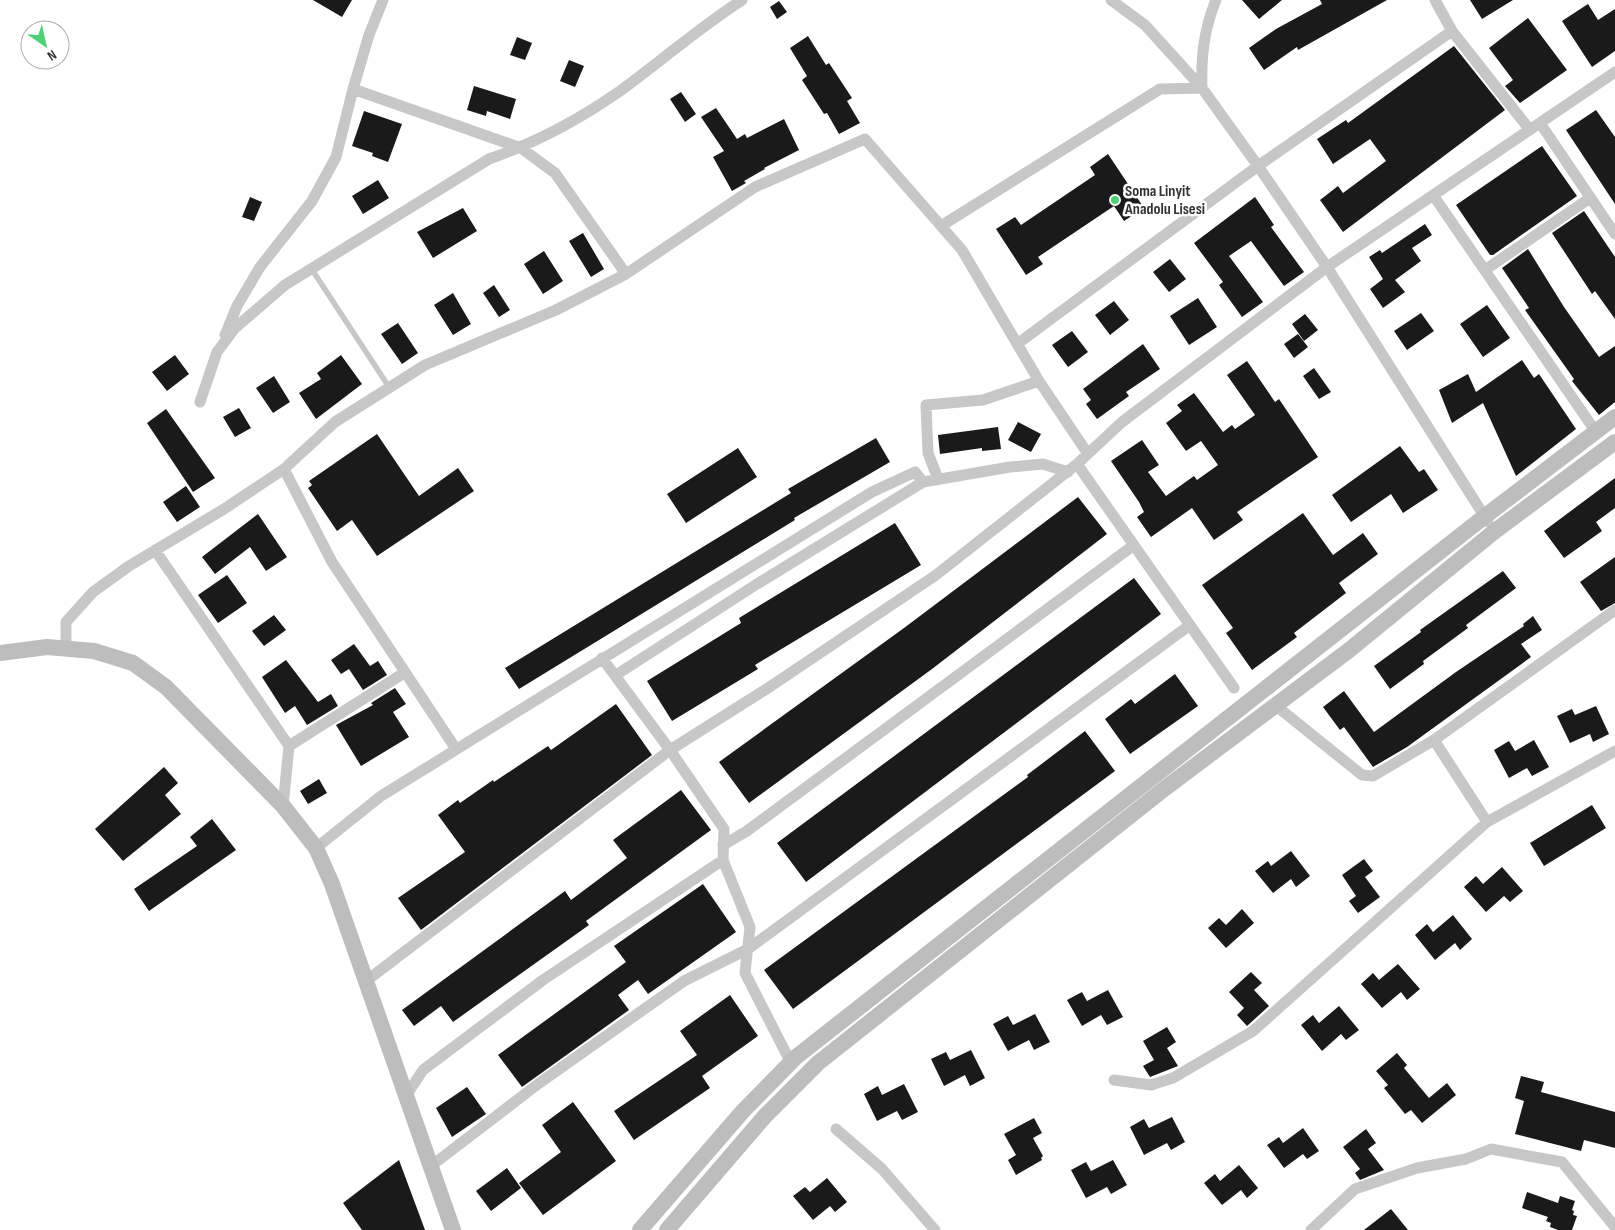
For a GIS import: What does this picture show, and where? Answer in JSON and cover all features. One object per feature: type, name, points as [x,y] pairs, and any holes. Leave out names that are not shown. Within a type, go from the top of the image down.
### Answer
[{"type":"main road","points":[[640,1230],[743,1111],[791,1063],[1484,517],[1615,417]]},
{"type":"main road","points":[[667,1230],[765,1116],[818,1063],[937,967],[1274,705],[1348,651],[1495,531],[1615,442]]},
{"type":"main road","points":[[0,653],[47,647],[94,651],[132,663],[166,687],[283,806],[316,848],[366,981],[453,1230]]},
{"type":"street","points":[[200,402],[217,352],[242,298],[260,267],[312,201],[336,157],[369,34],[383,0]]},
{"type":"street","points":[[217,352],[235,328],[285,285],[489,159],[521,148],[568,123],[619,91],[742,0]]},
{"type":"street","points":[[1111,0],[1144,25],[1202,88],[1327,267],[1484,517],[1495,531]]},
{"type":"street","points":[[1202,88],[1201,57],[1207,23],[1216,0]]},
{"type":"street","points":[[1435,0],[1452,30],[1530,130]]},
{"type":"street","points":[[1017,344],[1258,166],[1452,30]]},
{"type":"street","points":[[366,981],[670,750],[771,686],[936,575],[1073,468],[1122,422],[1327,267],[1615,72]]},
{"type":"street","points":[[353,88],[521,148],[555,173],[626,274]]},
{"type":"street","points":[[941,226],[1160,88],[1202,88]]},
{"type":"street","points":[[1540,123],[1615,234]]},
{"type":"street","points":[[66,649],[66,622],[88,598],[129,566],[284,469],[302,455],[335,422],[389,387],[425,365],[556,310],[626,274],[755,187],[865,138],[962,250],[1039,381],[1088,454]]},
{"type":"street","points":[[1433,195],[1596,432]]},
{"type":"street","points":[[1485,270],[1590,198]]},
{"type":"street","points":[[938,479],[928,453],[926,405],[983,400],[1039,381]]},
{"type":"street","points":[[616,675],[757,584],[923,482],[1010,467],[1043,464],[1073,468],[1134,544],[1234,688]]},
{"type":"street","points":[[284,469],[332,562],[456,749]]},
{"type":"street","points":[[316,848],[381,796],[602,658],[762,562],[872,492],[915,472],[923,482]]},
{"type":"street","points":[[723,845],[747,832],[1134,544]]},
{"type":"street","points":[[155,550],[289,746],[283,806]]},
{"type":"street","points":[[1274,705],[1362,775],[1373,776],[1434,740],[1615,610]]},
{"type":"street","points":[[430,1166],[538,1084],[684,980],[748,949],[1190,625]]},
{"type":"street","points":[[602,658],[670,750],[724,829],[722,860],[750,927],[745,973],[791,1063]]},
{"type":"street","points":[[289,746],[404,673]]},
{"type":"street","points":[[1434,740],[1487,822]]},
{"type":"street","points":[[1114,1080],[1151,1085],[1172,1078],[1253,1031],[1487,822],[1615,751]]},
{"type":"street","points":[[406,1096],[423,1070],[543,980],[722,860]]},
{"type":"street","points":[[836,1130],[882,1169],[935,1230]]},
{"type":"street","points":[[1311,1230],[1355,1190],[1417,1168],[1466,1159],[1492,1149],[1562,1162],[1615,1227]]},
{"type":"lane","points":[[311,268],[389,387]]},
{"type":"building","points":[[313,0],[352,0],[342,17]]},
{"type":"building","points":[[1242,0],[1282,0],[1259,19]]},
{"type":"building","points":[[1320,0],[1387,0],[1298,50],[1297,47],[1264,70],[1249,48],[1276,29],[1322,4]]},
{"type":"building","points":[[1470,0],[1513,0],[1482,19]]},
{"type":"building","points":[[779,1],[787,12],[777,19],[770,7]]},
{"type":"building","points":[[1588,4],[1598,20],[1615,9],[1615,51],[1592,67],[1562,21]]},
{"type":"building","points":[[1528,18],[1567,70],[1520,103],[1505,86],[1513,80],[1489,48]]},
{"type":"building","points":[[808,36],[826,65],[829,63],[852,98],[847,101],[860,123],[839,134],[827,113],[824,114],[802,80],[807,76],[790,48]]},
{"type":"building","points":[[517,37],[532,43],[525,60],[510,55]]},
{"type":"building","points":[[1454,46],[1505,110],[1343,232],[1320,200],[1338,186],[1343,193],[1386,161],[1370,139],[1333,164],[1317,139],[1346,120],[1348,123]]},
{"type":"building","points":[[569,60],[584,66],[575,87],[560,81]]},
{"type":"building","points":[[474,86],[516,99],[510,119],[487,111],[486,116],[467,110]]},
{"type":"building","points":[[681,92],[696,114],[685,122],[670,99]]},
{"type":"building","points":[[716,108],[737,139],[745,134],[747,138],[784,119],[799,150],[764,168],[744,181],[746,183],[732,191],[713,157],[724,151],[701,117]]},
{"type":"building","points":[[1596,110],[1615,137],[1615,204],[1566,130]]},
{"type":"building","points":[[364,111],[402,124],[388,162],[372,156],[373,153],[352,146]]},
{"type":"building","points":[[1542,146],[1577,196],[1493,255],[1490,255],[1456,205]]},
{"type":"building","points":[[1108,154],[1144,208],[1124,221],[1114,206],[1038,257],[1043,264],[1026,275],[996,229],[1015,217],[1021,225],[1095,175],[1090,167]]},
{"type":"building","points":[[378,180],[389,198],[363,214],[352,196]]},
{"type":"building","points":[[250,197],[262,202],[254,221],[242,217]]},
{"type":"building","points":[[1255,197],[1274,225],[1271,227],[1304,272],[1284,286],[1251,241],[1229,256],[1263,302],[1242,317],[1219,285],[1223,282],[1194,243]]},
{"type":"building","points":[[463,208],[477,231],[433,258],[417,232]]},
{"type":"building","points":[[1584,211],[1615,257],[1615,319],[1595,291],[1592,294],[1552,233]]},
{"type":"building","points":[[1425,224],[1432,235],[1412,248],[1421,261],[1395,280],[1405,292],[1383,308],[1370,289],[1383,279],[1369,257],[1380,250],[1382,253]]},
{"type":"building","points":[[583,233],[604,269],[591,277],[569,241]]},
{"type":"building","points":[[1528,249],[1564,307],[1599,357],[1615,346],[1615,402],[1599,415],[1572,381],[1574,379],[1525,310],[1529,308],[1502,268]]},
{"type":"building","points":[[544,251],[563,281],[543,294],[524,264]]},
{"type":"building","points":[[1170,259],[1186,279],[1169,292],[1153,272]]},
{"type":"building","points":[[494,285],[510,310],[499,317],[483,293]]},
{"type":"building","points":[[453,293],[471,324],[453,335],[434,305]]},
{"type":"building","points":[[1198,298],[1217,327],[1189,345],[1170,316]]},
{"type":"building","points":[[1114,301],[1129,320],[1110,335],[1095,315]]},
{"type":"building","points":[[1487,305],[1510,338],[1483,357],[1460,324]]},
{"type":"building","points":[[1421,313],[1434,331],[1407,350],[1394,331]]},
{"type":"building","points":[[1305,314],[1318,330],[1304,341],[1292,324]]},
{"type":"building","points":[[398,323],[418,353],[402,364],[381,334]]},
{"type":"building","points":[[1072,331],[1088,352],[1068,367],[1052,345]]},
{"type":"building","points":[[1298,334],[1308,347],[1294,358],[1284,344]]},
{"type":"building","points":[[1143,344],[1160,369],[1126,392],[1129,396],[1097,419],[1086,404],[1091,400],[1083,389]]},
{"type":"building","points":[[175,355],[189,374],[167,391],[152,372]]},
{"type":"building","points":[[341,355],[362,384],[316,419],[299,393],[321,379],[317,373]]},
{"type":"building","points":[[1522,360],[1534,378],[1539,374],[1576,429],[1516,476],[1483,403],[1452,423],[1439,390],[1468,374],[1476,392]]},
{"type":"building","points":[[1247,361],[1275,402],[1279,399],[1318,457],[1237,512],[1243,520],[1214,540],[1192,508],[1151,537],[1137,517],[1144,512],[1139,502],[1111,461],[1142,440],[1159,465],[1148,472],[1166,496],[1194,476],[1197,480],[1218,465],[1201,441],[1186,451],[1166,423],[1182,411],[1177,405],[1194,393],[1223,432],[1232,425],[1235,429],[1255,415],[1227,375]]},
{"type":"building","points":[[1314,368],[1331,392],[1319,399],[1303,376]]},
{"type":"building","points":[[274,376],[290,402],[273,413],[256,388]]},
{"type":"building","points":[[239,408],[251,428],[235,437],[223,417]]},
{"type":"building","points":[[166,409],[215,478],[193,492],[147,423]]},
{"type":"building","points":[[1018,422],[1041,434],[1031,452],[1008,440]]},
{"type":"building","points":[[998,427],[1001,449],[982,451],[982,448],[940,454],[938,435]]},
{"type":"building","points":[[377,434],[419,496],[458,468],[474,491],[377,556],[352,520],[337,531],[308,488],[312,485],[309,481]]},
{"type":"building","points":[[876,438],[890,462],[794,518],[795,520],[519,689],[505,668],[791,493],[788,489]]},
{"type":"building","points":[[1400,446],[1419,472],[1424,469],[1438,490],[1403,513],[1391,494],[1351,522],[1332,495]]},
{"type":"building","points":[[738,448],[757,477],[686,523],[667,494]]},
{"type":"building","points":[[1615,478],[1615,508],[1596,522],[1602,531],[1564,558],[1544,531]]},
{"type":"building","points":[[186,486],[200,507],[177,522],[163,502]]},
{"type":"building","points":[[1078,497],[1107,534],[932,669],[749,803],[719,762],[904,628]]},
{"type":"building","points":[[1303,513],[1333,555],[1363,533],[1378,554],[1339,583],[1346,593],[1294,633],[1297,637],[1252,670],[1226,633],[1233,628],[1202,585]]},
{"type":"building","points":[[258,514],[287,557],[266,571],[250,547],[215,574],[202,557]]},
{"type":"building","points":[[895,523],[921,565],[755,665],[758,669],[672,721],[647,681],[741,623],[739,618]]},
{"type":"building","points":[[1615,557],[1615,603],[1601,611],[1580,582]]},
{"type":"building","points":[[1503,571],[1516,588],[1466,625],[1468,628],[1423,661],[1424,664],[1390,689],[1374,666],[1421,632],[1420,630]]},
{"type":"building","points":[[227,575],[247,603],[218,623],[198,595]]},
{"type":"building","points":[[1134,578],[1161,614],[806,882],[777,843]]},
{"type":"building","points":[[274,615],[286,630],[264,646],[252,631]]},
{"type":"building","points":[[1533,616],[1542,630],[1521,644],[1531,657],[1407,747],[1373,767],[1344,727],[1340,730],[1323,707],[1344,691],[1374,732],[1456,672],[1524,626],[1523,624]]},
{"type":"building","points":[[354,644],[370,666],[378,661],[387,675],[363,690],[349,669],[341,674],[331,660]]},
{"type":"building","points":[[286,660],[318,702],[331,694],[338,706],[307,725],[295,706],[285,713],[262,677]]},
{"type":"building","points":[[1175,674],[1198,706],[1130,754],[1105,719],[1131,699],[1135,704]]},
{"type":"building","points":[[395,688],[406,704],[393,712],[409,737],[361,766],[336,725],[373,705],[371,703]]},
{"type":"building","points":[[616,704],[652,755],[421,930],[398,898],[465,852],[438,815],[458,800],[460,803],[548,746],[551,750]]},
{"type":"building","points":[[1596,706],[1609,734],[1593,742],[1590,734],[1570,743],[1557,716],[1572,709],[1575,715]]},
{"type":"building","points":[[1085,731],[1115,771],[793,1009],[764,970],[1028,777],[1027,775]]},
{"type":"building","points":[[1534,740],[1549,767],[1532,776],[1527,768],[1509,778],[1494,750],[1509,741],[1515,751]]},
{"type":"building","points":[[164,767],[178,783],[165,795],[181,814],[123,861],[95,829]]},
{"type":"building","points":[[319,779],[327,793],[308,804],[300,791]]},
{"type":"building","points":[[681,790],[711,830],[586,921],[589,925],[453,1022],[441,1006],[414,1026],[402,1010],[565,891],[571,900],[627,858],[613,840]]},
{"type":"building","points":[[1592,805],[1606,828],[1544,866],[1530,843]]},
{"type":"building","points":[[212,819],[236,850],[149,911],[134,889],[197,846],[190,837]]},
{"type":"building","points":[[1291,851],[1310,876],[1296,887],[1291,879],[1273,893],[1255,871],[1268,861],[1271,866]]},
{"type":"building","points":[[1364,859],[1373,871],[1365,877],[1380,897],[1358,913],[1349,901],[1356,896],[1342,875]]},
{"type":"building","points":[[1502,867],[1523,891],[1510,902],[1504,896],[1486,912],[1464,887],[1476,876],[1483,884]]},
{"type":"building","points":[[703,884],[736,932],[648,994],[638,980],[618,995],[629,1010],[522,1087],[498,1055],[626,962],[614,946]]},
{"type":"building","points":[[1242,909],[1254,923],[1226,948],[1208,928],[1219,918],[1226,925]]},
{"type":"building","points":[[1453,915],[1472,939],[1460,950],[1455,943],[1435,960],[1415,935],[1427,924],[1433,932]]},
{"type":"building","points":[[1398,964],[1420,989],[1407,1000],[1401,992],[1382,1008],[1361,984],[1373,973],[1379,980]]},
{"type":"building","points":[[1251,972],[1262,983],[1254,990],[1269,1006],[1247,1026],[1237,1015],[1244,1008],[1229,992]]},
{"type":"building","points":[[1108,990],[1123,1017],[1107,1025],[1101,1015],[1082,1026],[1067,1000],[1082,992],[1087,1001]]},
{"type":"building","points":[[730,995],[758,1036],[702,1076],[710,1088],[634,1140],[614,1111],[697,1055],[680,1031]]},
{"type":"building","points":[[1339,1006],[1359,1030],[1346,1040],[1341,1034],[1322,1051],[1301,1025],[1313,1015],[1319,1023]]},
{"type":"building","points":[[1035,1014],[1050,1042],[1034,1050],[1029,1040],[1008,1051],[993,1024],[1008,1016],[1013,1025]]},
{"type":"building","points":[[1167,1027],[1176,1042],[1167,1048],[1178,1066],[1150,1077],[1143,1066],[1154,1060],[1143,1041]]},
{"type":"building","points":[[971,1050],[985,1078],[970,1086],[965,1075],[944,1086],[931,1059],[946,1052],[950,1060]]},
{"type":"building","points":[[1397,1053],[1407,1065],[1404,1068],[1429,1098],[1447,1083],[1456,1095],[1422,1123],[1411,1110],[1405,1114],[1384,1088],[1388,1085],[1376,1071]]},
{"type":"building","points":[[1521,1076],[1544,1082],[1541,1092],[1615,1112],[1615,1148],[1584,1140],[1581,1151],[1515,1134],[1524,1101],[1515,1098]]},
{"type":"building","points":[[904,1084],[918,1112],[902,1120],[897,1111],[877,1121],[864,1094],[878,1086],[882,1095]]},
{"type":"building","points":[[467,1087],[486,1114],[452,1137],[436,1108]]},
{"type":"building","points":[[573,1102],[616,1161],[543,1215],[519,1183],[561,1152],[542,1125]]},
{"type":"building","points":[[1172,1117],[1185,1142],[1171,1150],[1167,1143],[1144,1155],[1130,1127],[1144,1119],[1149,1128]]},
{"type":"building","points":[[1034,1118],[1042,1133],[1033,1138],[1043,1156],[1042,1160],[1016,1175],[1008,1160],[1016,1155],[1004,1134]]},
{"type":"building","points":[[1303,1128],[1319,1151],[1307,1159],[1303,1154],[1284,1168],[1267,1145],[1279,1137],[1283,1143]]},
{"type":"building","points":[[1366,1129],[1376,1143],[1368,1149],[1384,1170],[1360,1180],[1355,1173],[1360,1169],[1343,1147]]},
{"type":"building","points":[[399,1160],[425,1230],[362,1230],[343,1203]]},
{"type":"building","points":[[1113,1160],[1127,1185],[1111,1194],[1107,1187],[1086,1198],[1071,1170],[1086,1162],[1091,1171]]},
{"type":"building","points":[[1239,1165],[1258,1188],[1247,1198],[1241,1190],[1222,1205],[1204,1183],[1215,1174],[1220,1181]]},
{"type":"building","points":[[507,1168],[521,1188],[491,1211],[476,1191]]},
{"type":"building","points":[[827,1178],[847,1202],[835,1212],[830,1206],[813,1220],[793,1196],[805,1187],[810,1192]]},
{"type":"building","points":[[1527,1192],[1558,1203],[1560,1196],[1575,1201],[1572,1210],[1574,1211],[1573,1215],[1577,1216],[1572,1230],[1558,1230],[1550,1227],[1551,1223],[1546,1221],[1548,1217],[1522,1208]]},
{"type":"building","points":[[1391,1209],[1408,1230],[1364,1230]]},
{"type":"place","name":"Soma Linyit Anadolu Lisesi","points":[[1115,200]]}]
